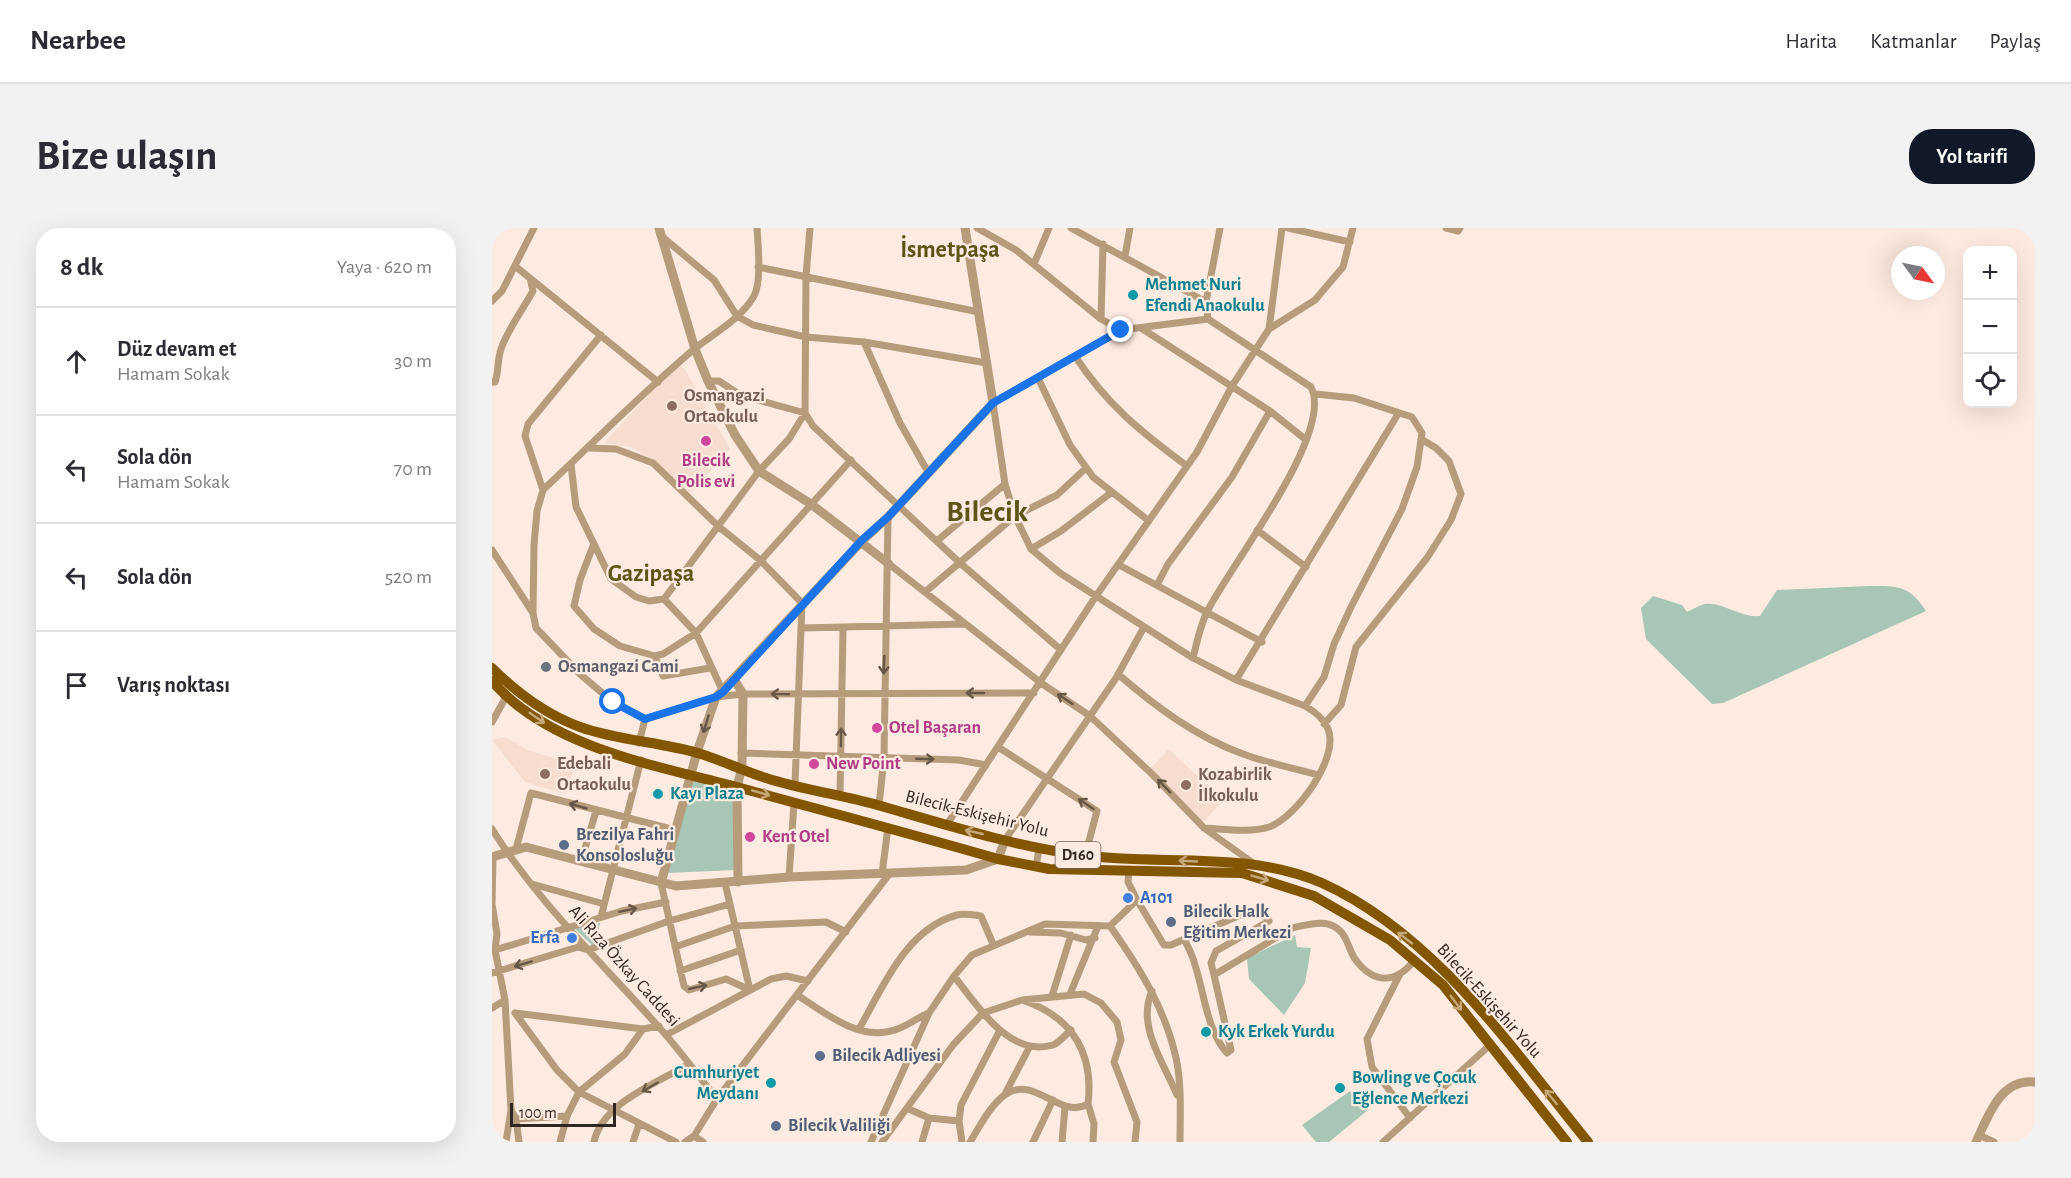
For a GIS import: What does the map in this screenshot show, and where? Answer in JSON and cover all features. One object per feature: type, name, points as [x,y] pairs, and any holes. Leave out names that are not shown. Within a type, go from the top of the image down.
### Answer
[{"type":"main road","name":"Bilecik-Eskişehir Yolu","points":[[492,668],[510,685],[550,714],[580,727],[639,743],[697,752],[765,777],[840,795],[946,826],[1039,849],[1085,856],[1255,865],[1319,882],[1374,914],[1423,952],[1478,1007],[1588,1142]]},
{"type":"main road","name":"Bilecik-Eskişehir Yolu","points":[[492,681],[506,697],[550,728],[690,775],[998,859],[1036,867],[1242,873],[1287,885],[1338,909],[1415,959],[1443,985],[1567,1142]]},
{"type":"street","points":[[492,301],[502,291],[534,228]]},
{"type":"street","points":[[757,228],[756,293],[720,332],[695,349],[658,382],[543,490],[537,511],[534,545],[533,613],[536,628],[581,675],[613,702],[645,719],[720,694],[1034,693]]},
{"type":"street","points":[[572,464],[576,507],[611,579],[636,597],[649,601],[663,599],[759,471],[789,439],[805,413],[806,276],[810,228]]},
{"type":"street","points":[[965,228],[1005,484],[1015,516],[1031,549],[1060,573],[1193,658],[1236,680],[1305,706],[1315,712],[1329,729],[1329,747],[1318,775],[1299,806],[1286,818],[1268,827],[1235,830],[1204,828]]},
{"type":"street","points":[[977,228],[992,231],[1101,319],[1121,330]]},
{"type":"street","points":[[1035,264],[1050,228]]},
{"type":"street","points":[[1071,228],[1206,302]]},
{"type":"street","points":[[1125,256],[1130,228]]},
{"type":"street","points":[[1208,319],[1206,302],[1220,228]]},
{"type":"street","points":[[946,826],[1096,597],[1187,466],[1232,386],[1269,330],[1282,228]]},
{"type":"street","points":[[1288,228],[1316,230],[1350,242]]},
{"type":"street","points":[[1269,330],[1315,300],[1343,267],[1353,228]]},
{"type":"street","points":[[1446,228],[1458,231],[1460,228]]},
{"type":"street","points":[[659,231],[714,280],[737,316],[753,325],[806,337],[864,342],[987,363]]},
{"type":"street","points":[[659,231],[695,349],[708,381],[735,435],[759,471],[812,504],[862,540],[1041,683],[1090,716],[1152,774],[1204,828],[1255,865]]},
{"type":"street","points":[[1101,319],[1103,244]]},
{"type":"street","points":[[515,266],[658,382]]},
{"type":"street","points":[[758,267],[979,312]]},
{"type":"street","points":[[492,382],[495,382],[498,374],[496,367],[502,348],[533,291],[530,278]]},
{"type":"street","points":[[750,990],[726,979],[689,990],[684,986],[661,883],[697,752],[720,694],[802,603],[862,540],[888,517],[993,403],[1121,330],[1208,319],[1311,387],[1315,394],[1311,422],[1293,474],[1207,611],[1193,658]]},
{"type":"street","points":[[1140,327],[1270,411],[1305,439]]},
{"type":"street","points":[[543,490],[525,436],[528,424],[601,335]]},
{"type":"street","points":[[864,342],[900,423],[928,472]]},
{"type":"street","points":[[1076,356],[1103,397],[1121,415],[1187,466]]},
{"type":"street","points":[[1038,378],[1070,446],[1086,468],[1093,477],[1149,521]]},
{"type":"street","points":[[708,381],[718,381],[740,395],[805,413],[813,426],[938,540],[960,563],[1061,650]]},
{"type":"street","points":[[1305,706],[1324,676],[1334,644],[1351,607],[1402,509],[1417,467],[1421,439],[1419,426],[1412,417],[1354,398],[1315,394]]},
{"type":"street","points":[[1157,585],[1168,564],[1232,477],[1270,411]]},
{"type":"street","points":[[1236,680],[1262,642],[1398,414]]},
{"type":"street","points":[[1324,724],[1341,705],[1356,647],[1427,558],[1451,520],[1461,494],[1449,461],[1436,448],[1421,439]]},
{"type":"street","points":[[589,448],[616,449],[653,464],[718,526],[760,560],[802,603],[795,784]]},
{"type":"street","points":[[593,546],[580,580],[574,606],[594,629],[620,645],[655,656],[663,654],[696,633],[851,460]]},
{"type":"street","points":[[925,592],[1015,516],[1057,495],[1086,468]]},
{"type":"street","points":[[938,540],[1005,484]]},
{"type":"street","points":[[1031,549],[1061,531],[1112,492]]},
{"type":"street","points":[[879,806],[884,757],[883,692],[890,564],[888,517]]},
{"type":"street","points":[[1257,530],[1306,567]]},
{"type":"street","points":[[492,549],[533,613]]},
{"type":"street","points":[[1119,565],[1262,642]]},
{"type":"street","points":[[663,599],[696,633],[720,694]]},
{"type":"street","points":[[802,628],[885,628],[965,624]]},
{"type":"street","points":[[506,1142],[511,1110],[507,1010],[506,1000],[495,972],[493,951],[497,934],[492,904],[493,857],[526,847],[675,886],[789,877],[966,870],[998,859],[1005,840],[1119,675],[1144,627]]},
{"type":"street","points":[[840,795],[843,629]]},
{"type":"street","points":[[655,656],[663,676],[710,668]]},
{"type":"street","points":[[1119,675],[1148,700],[1188,727],[1217,742],[1241,753],[1318,775]]},
{"type":"street","points":[[734,679],[743,694],[742,767],[737,787],[738,882]]},
{"type":"street","points":[[492,723],[506,697]]},
{"type":"street","points":[[639,743],[645,719]]},
{"type":"street","points":[[998,747],[1097,812],[1085,856]]},
{"type":"street","points":[[741,753],[797,757],[959,760],[986,765]]},
{"type":"street","points":[[602,917],[641,760]]},
{"type":"street","points":[[512,851],[531,793],[675,830]]},
{"type":"street","points":[[789,877],[794,803]]},
{"type":"street","points":[[581,862],[596,811]]},
{"type":"street","points":[[685,1142],[694,1136],[717,1099],[846,932],[886,874],[888,828]]},
{"type":"street","name":"Ali Rıza Özkay Caddesi","points":[[492,829],[512,851],[532,884],[588,950],[666,1035],[717,1099]]},
{"type":"street","points":[[1036,867],[1039,849]]},
{"type":"street","points":[[1130,870],[1128,882],[1164,945],[1245,913],[1265,916],[1269,921],[1216,951],[1210,963],[1231,1050],[1227,1053],[1222,1047],[1209,1013],[1195,963],[1184,939]]},
{"type":"street","points":[[725,883],[750,990]]},
{"type":"street","points":[[532,884],[604,904]]},
{"type":"street","points":[[871,1142],[929,1012],[972,955],[993,944],[1030,932],[1045,924],[1110,926],[1137,900]]},
{"type":"street","points":[[493,951],[602,917],[666,902]]},
{"type":"street","points":[[495,972],[579,947],[588,950],[669,921],[730,904]]},
{"type":"street","points":[[859,1029],[901,957],[916,939],[937,925],[958,915],[981,916],[993,944]]},
{"type":"street","points":[[675,946],[735,926],[826,922],[846,932]]},
{"type":"street","points":[[1214,975],[1292,928],[1328,924],[1345,935],[1354,958],[1364,970],[1380,979],[1399,976]]},
{"type":"street","points":[[1070,994],[1098,926]]},
{"type":"street","points":[[1110,926],[1138,965],[1152,991],[1176,1059],[1180,1102],[1180,1142]]},
{"type":"street","points":[[1030,932],[1071,935],[1086,940],[1095,938]]},
{"type":"street","points":[[1052,996],[1071,935]]},
{"type":"street","points":[[680,971],[741,950]]},
{"type":"street","points":[[1410,1118],[1372,1066],[1367,1039],[1399,976],[1415,959]]},
{"type":"street","points":[[666,1035],[771,979],[786,976],[808,981]]},
{"type":"street","points":[[954,976],[999,1032],[1030,1046],[1054,1045],[1071,1030]]},
{"type":"street","points":[[1152,991],[1147,1002],[1146,1021],[1180,1102]]},
{"type":"street","points":[[882,1142],[953,1045],[983,1013],[1022,1000],[1084,994],[1101,1003],[1117,1022],[1122,1040],[1114,1062],[1137,1122],[1135,1142]]},
{"type":"street","points":[[797,995],[845,1025],[869,1032],[891,1032],[929,1012]]},
{"type":"street","points":[[492,1008],[506,1000]]},
{"type":"street","points":[[1022,1000],[1043,1008],[1071,1030],[1091,1079],[1088,1104],[1094,1124],[1093,1142]]},
{"type":"street","points":[[507,1010],[515,1013],[643,1029],[658,1026]]},
{"type":"street","points":[[515,1013],[557,1070],[579,1092],[676,1142]]},
{"type":"street","points":[[560,1142],[567,1116],[579,1092],[625,1054],[643,1029]]},
{"type":"street","points":[[962,1142],[959,1121],[961,1105],[999,1032]]},
{"type":"street","points":[[1383,1142],[1490,1045]]},
{"type":"street","points":[[971,1142],[1005,1095],[1030,1046]]},
{"type":"street","points":[[594,1142],[595,1134],[610,1110],[689,1064]]},
{"type":"street","points":[[1994,1142],[1977,1138],[1988,1112],[2006,1090],[2027,1081],[2035,1082]]},
{"type":"street","points":[[1005,1095],[1016,1089],[1035,1091],[1065,1107],[1080,1108],[1088,1104]]},
{"type":"street","points":[[1033,1142],[1053,1100]]},
{"type":"street","points":[[1062,1142],[1065,1107]]},
{"type":"street","points":[[909,1108],[929,1118],[959,1121]]},
{"type":"street","points":[[511,1110],[516,1119],[519,1142]]},
{"type":"street","points":[[516,1119],[567,1116]]},
{"type":"street","points":[[922,1142],[929,1118]]},
{"type":"street","points":[[633,1142],[639,1124]]},
{"type":"street","points":[[694,1136],[703,1142]]},
{"type":"shaded area","name":"Osmangazi Ortaokulu","points":[[678,363],[685,369],[730,449],[690,493],[650,458],[631,447],[604,443]]},
{"type":"shaded area","name":"Edebali Ortaokulu","points":[[505,737],[528,750],[576,765],[565,794],[525,782],[492,740]]},
{"type":"shaded area","name":"Kozabirlik İlkokulu","points":[[1169,749],[1223,801],[1203,822],[1149,770]]},
{"type":"green space","points":[[1869,586],[1902,589],[1914,596],[1926,611],[1723,703],[1712,704],[1646,639],[1641,608],[1653,596],[1682,605],[1687,612],[1711,604],[1745,615],[1760,616],[1777,590]]},
{"type":"green space","points":[[691,780],[734,793],[735,870],[667,873]]},
{"type":"green space","points":[[600,923],[594,947],[574,928]]},
{"type":"green space","points":[[1295,935],[1297,947],[1311,948],[1305,983],[1284,1015],[1249,979],[1247,958]]},
{"type":"green space","points":[[1350,1091],[1368,1110],[1329,1142],[1316,1142],[1302,1125]]},
{"type":"place","name":"Mehmet Nuri Efendi Anaokulu","points":[[1133,295]]},
{"type":"place","name":"Osmangazi Ortaokulu","points":[[672,406]]},
{"type":"place","name":"Bilecik Polis evi","points":[[706,441]]},
{"type":"place","name":"Osmangazi Cami","points":[[546,667]]},
{"type":"place","name":"Otel Başaran","points":[[877,728]]},
{"type":"place","name":"New Point","points":[[814,764]]},
{"type":"place","name":"Edebali Ortaokulu","points":[[545,774]]},
{"type":"place","name":"Kozabirlik İlkokulu","points":[[1186,785]]},
{"type":"place","name":"Kayı Plaza","points":[[658,794]]},
{"type":"place","name":"Kent Otel","points":[[750,837]]},
{"type":"place","name":"Brezilya Fahri Konsolosluğu","points":[[564,845]]},
{"type":"place","name":"A101","points":[[1128,898]]},
{"type":"place","name":"Bilecik Halk Eğitim Merkezi","points":[[1171,922]]},
{"type":"place","name":"Erfa","points":[[572,938]]},
{"type":"place","name":"Kyk Erkek Yurdu","points":[[1206,1032]]},
{"type":"place","name":"Bilecik Adliyesi","points":[[820,1056]]},
{"type":"place","name":"Cumhuriyet Meydanı","points":[[771,1083]]},
{"type":"place","name":"Bowling ve Çocuk Eğlence Merkezi","points":[[1340,1088]]},
{"type":"place","name":"Bilecik Valiliği","points":[[776,1126]]},
{"type":"district","name":"İsmetpaşa","points":[[950,250]]},
{"type":"district","name":"Bilecik","points":[[987,512]]},
{"type":"district","name":"Gazipaşa","points":[[651,574]]},
{"type":"route","points":[[613,702],[645,719],[716,697],[723,692],[802,603],[862,540],[888,517],[993,403],[1121,330]]}]
